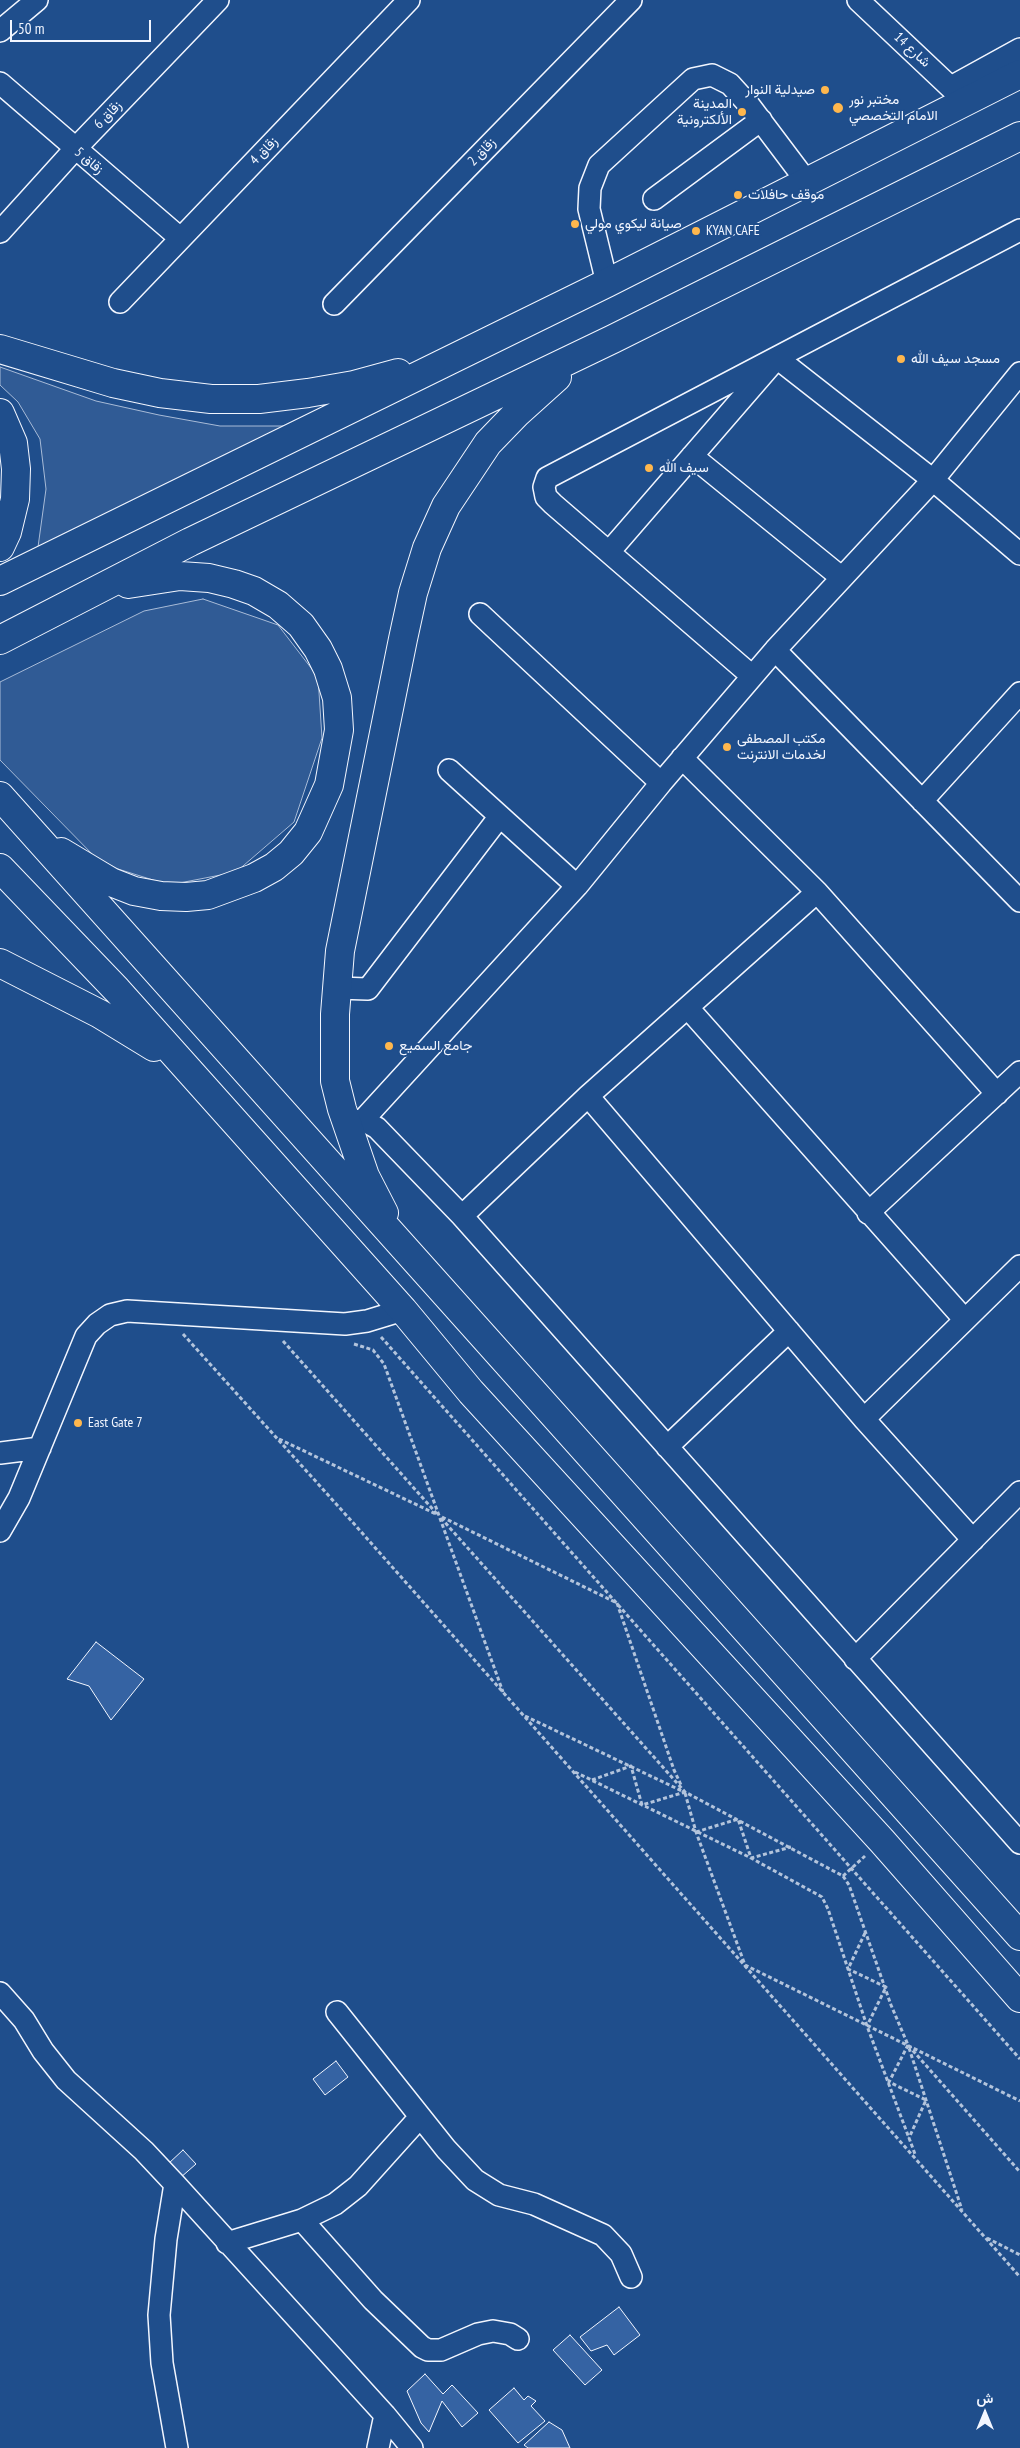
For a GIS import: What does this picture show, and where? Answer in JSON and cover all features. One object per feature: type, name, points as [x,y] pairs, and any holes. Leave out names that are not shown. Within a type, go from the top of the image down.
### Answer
[{"type":"highway","points":[[0,581],[345,413],[482,343],[607,284],[807,182],[958,94],[1020,74]]},
{"type":"highway","points":[[0,640],[190,542],[613,339],[1020,136]]},
{"type":"highway","points":[[431,1280],[407,1250],[376,1199],[365,1176],[354,1121],[335,1081],[337,988],[340,951],[413,593],[427,548],[446,506],[488,443],[545,386],[577,361],[613,339]]},
{"type":"highway","points":[[0,349],[114,383],[160,393],[211,399],[259,399],[354,385],[403,372],[482,343]]},
{"type":"highway","points":[[0,413],[13,443],[16,469],[15,499],[7,532],[0,547]]},
{"type":"highway","points":[[0,796],[59,850],[111,882],[134,891],[161,896],[186,897],[208,894],[232,887],[274,867],[290,853],[308,832],[320,810],[329,785],[335,758],[339,730],[337,698],[328,669],[318,648],[301,625],[278,605],[254,591],[209,578],[180,576],[150,579],[93,593]]},
{"type":"highway","points":[[0,796],[431,1280],[1020,1936]]},
{"type":"highway","points":[[0,868],[117,990],[403,1310],[471,1392],[882,1841],[1020,1998]]},
{"type":"highway","points":[[0,963],[133,1033],[200,1085]]},
{"type":"street","points":[[0,31],[37,0]]},
{"type":"street","name":"زقاق 6","points":[[0,232],[75,149],[218,0]]},
{"type":"street","name":"زقاق 4","points":[[120,302],[409,0]]},
{"type":"street","name":"زقاق 2","points":[[334,304],[630,0]]},
{"type":"street","name":"شارع 14","points":[[858,0],[958,94]]},
{"type":"street","points":[[958,94],[1020,49]]},
{"type":"street","points":[[607,284],[589,208],[590,188],[599,166],[693,79],[712,75],[730,84],[761,120],[807,182]]},
{"type":"street","name":"زقاق 5","points":[[0,83],[180,238]]},
{"type":"street","points":[[654,199],[761,120]]},
{"type":"street","points":[[752,676],[546,497],[544,487],[547,478],[1020,230]]},
{"type":"street","points":[[609,552],[777,358]]},
{"type":"street","points":[[777,358],[933,480],[1020,554]]},
{"type":"street","points":[[1020,373],[933,480],[752,676],[577,886],[354,1121],[377,1128],[462,1216],[1020,1843]]},
{"type":"street","points":[[692,456],[842,578]]},
{"type":"street","points":[[480,614],[661,783]]},
{"type":"street","points":[[775,650],[1020,901]]},
{"type":"street","points":[[922,801],[1020,692]]},
{"type":"street","points":[[682,758],[818,892],[997,1094]]},
{"type":"street","points":[[449,770],[577,886]]},
{"type":"street","points":[[337,988],[368,988],[500,816]]},
{"type":"street","points":[[462,1216],[588,1096],[818,892]]},
{"type":"street","points":[[688,1008],[868,1213],[966,1320]]},
{"type":"street","points":[[868,1213],[1020,1072]]},
{"type":"street","points":[[588,1096],[864,1419],[973,1540]]},
{"type":"street","points":[[864,1419],[1020,1266]]},
{"type":"street","points":[[0,1532],[19,1498],[86,1336],[97,1324],[110,1315],[127,1311],[323,1324],[367,1321],[403,1310]]},
{"type":"street","points":[[667,1447],[789,1331]]},
{"type":"street","points":[[0,1454],[40,1448]]},
{"type":"street","points":[[855,1659],[1020,1492]]},
{"type":"street","points":[[0,1993],[24,2020],[42,2051],[66,2080],[144,2151],[227,2244],[386,2415],[412,2448]]},
{"type":"street","points":[[337,2012],[446,2149],[485,2188],[499,2195],[534,2204],[603,2235],[621,2254],[631,2277]]},
{"type":"street","points":[[227,2244],[302,2220],[335,2204],[358,2186],[420,2117]]},
{"type":"street","points":[[175,2184],[166,2239],[160,2315],[162,2363],[177,2448]]},
{"type":"street","points":[[302,2220],[373,2300],[422,2347],[428,2350],[441,2350],[478,2334],[493,2331],[510,2334],[518,2339]]},
{"type":"street","points":[[378,2448],[386,2415]]},
{"type":"path","points":[[367,1321],[1020,2059]]},
{"type":"path","points":[[179,1329],[916,2157],[1020,2277]]},
{"type":"path","points":[[289,1338],[280,1337],[685,1792]]},
{"type":"path","points":[[347,1343],[365,1346],[373,1350],[384,1364],[503,1692]]},
{"type":"path","points":[[277,1438],[618,1603],[674,1770],[685,1792],[696,1832],[745,1965],[1020,2101]]},
{"type":"path","points":[[522,1714],[685,1792],[792,1847],[843,1876],[849,1885],[908,2045],[963,2212]]},
{"type":"path","points":[[591,1780],[631,1766]]},
{"type":"path","points":[[631,1766],[642,1805]]},
{"type":"path","points":[[572,1770],[751,1858],[822,1897],[828,1909],[867,2026],[916,2157]]},
{"type":"path","points":[[642,1805],[685,1792]]},
{"type":"path","points":[[696,1832],[738,1820]]},
{"type":"path","points":[[738,1820],[751,1858]]},
{"type":"path","points":[[843,1876],[882,1841]]},
{"type":"path","points":[[751,1858],[792,1847]]},
{"type":"path","points":[[848,1969],[866,1932]]},
{"type":"path","points":[[848,1969],[886,1988]]},
{"type":"path","points":[[867,2026],[886,1988]]},
{"type":"path","points":[[889,2082],[908,2045]]},
{"type":"path","points":[[908,2045],[1020,2172]]},
{"type":"path","points":[[889,2082],[926,2100]]},
{"type":"path","points":[[909,2139],[926,2100]]},
{"type":"path","points":[[985,2237],[1020,2255]]},
{"type":"shaded area","points":[[0,367],[96,401],[159,415],[220,426],[291,426],[38,547],[46,489],[40,439],[18,402],[0,385]]},
{"type":"shaded area","points":[[203,599],[278,625],[318,677],[322,738],[294,822],[236,872],[169,885],[118,869],[96,858],[0,760],[0,682],[144,611]]},
{"type":"building","points":[[96,1642],[144,1679],[111,1720],[89,1686],[67,1679]]},
{"type":"building","points":[[336,2061],[348,2077],[325,2095],[313,2079]]},
{"type":"building","points":[[183,2150],[196,2164],[180,2178],[168,2164]]},
{"type":"building","points":[[619,2307],[640,2335],[614,2355],[607,2345],[591,2351],[580,2337]]},
{"type":"building","points":[[570,2335],[602,2370],[585,2385],[553,2350]]},
{"type":"building","points":[[425,2374],[443,2394],[452,2385],[478,2413],[462,2427],[442,2401],[429,2432],[421,2423],[407,2391]]},
{"type":"building","points":[[514,2388],[524,2400],[528,2396],[536,2401],[531,2406],[545,2421],[518,2443],[489,2410]]},
{"type":"building","points":[[549,2422],[562,2430],[570,2448],[528,2448],[524,2445]]},
{"type":"place","name":"صيدلية النوار","points":[[825,90]]},
{"type":"place","name":"مختبر نور الامام التخصصي","points":[[838,108]]},
{"type":"place","name":"المدينة الألكترونية","points":[[742,112]]},
{"type":"place","name":"موقف حافلات","points":[[738,195]]},
{"type":"place","name":"صيانة ليكوي مولي","points":[[575,224]]},
{"type":"place","name":"KYAN CAFE","points":[[696,231]]},
{"type":"place","name":"مسجد سيف الله","points":[[901,359]]},
{"type":"place","name":"سيف الله","points":[[649,468]]},
{"type":"place","name":"مكتب المصطفى لخدمات الانترنت","points":[[727,747]]},
{"type":"place","name":"جامع السميع","points":[[389,1046]]},
{"type":"place","name":"East Gate 7","points":[[78,1423]]}]
